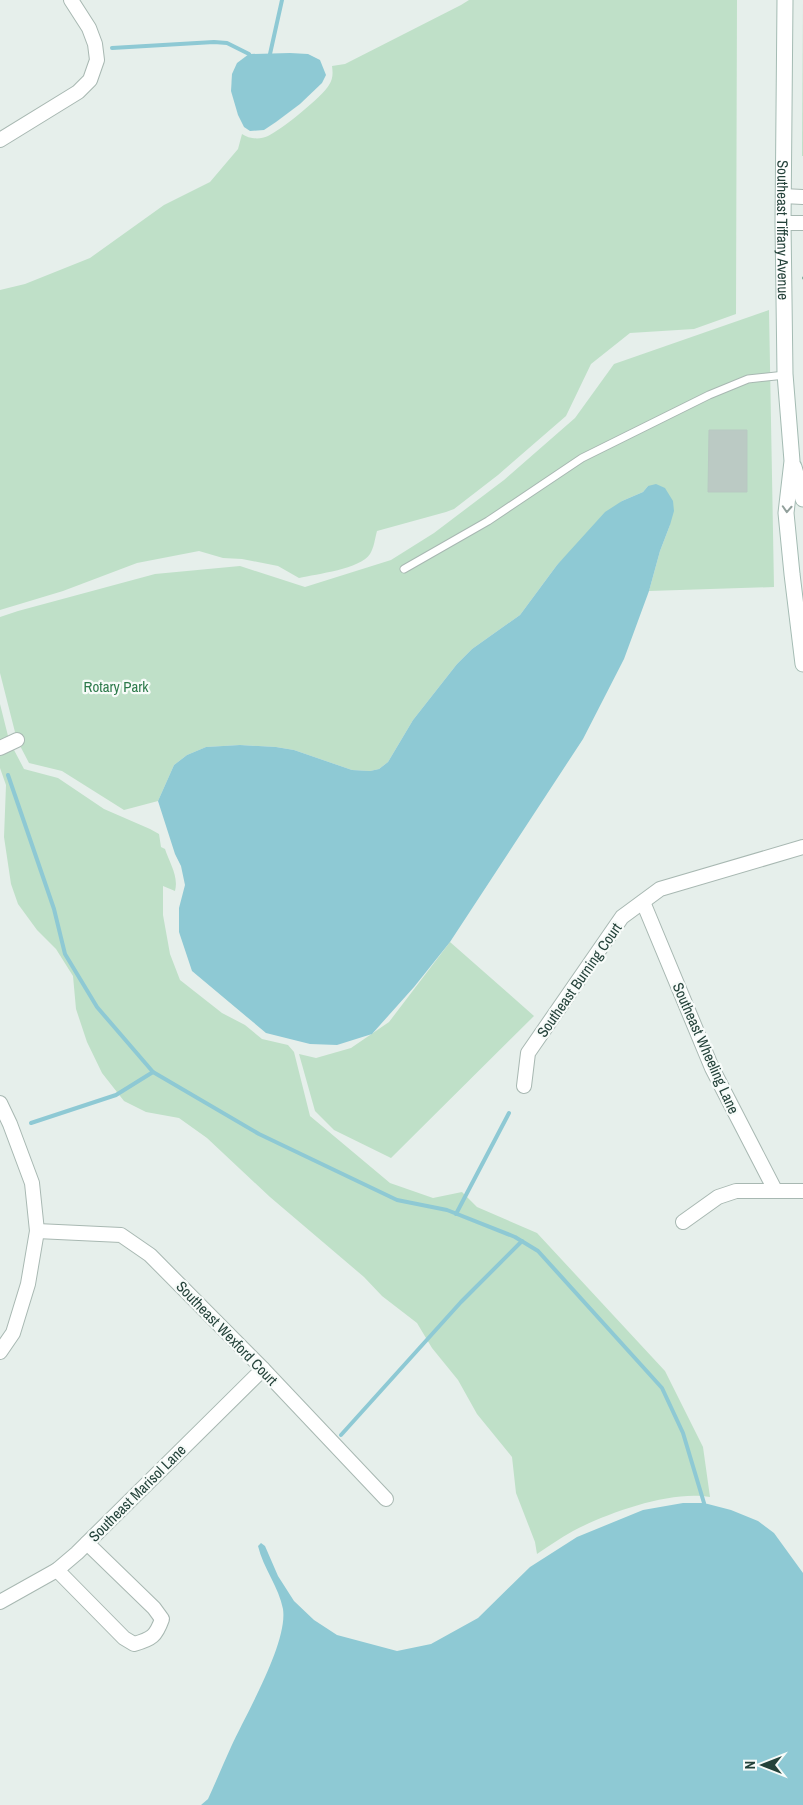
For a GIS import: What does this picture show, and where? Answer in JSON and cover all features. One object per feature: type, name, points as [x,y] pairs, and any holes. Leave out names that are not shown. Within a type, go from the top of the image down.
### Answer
[{"type":"street","points":[[0,140],[78,92],[90,80],[97,60],[95,44],[89,28],[71,0]]},
{"type":"street","name":"Southeast Tiffany Avenue","points":[[785,0],[785,374],[792,461],[786,513],[803,664]]},
{"type":"street","points":[[784,196],[803,197]]},
{"type":"street","points":[[784,223],[803,223]]},
{"type":"street","name":"Southeast Tiffany Avenue","points":[[792,461],[803,499]]},
{"type":"street","points":[[0,748],[17,740]]},
{"type":"street","name":"Southeast Burning Court","points":[[524,1086],[528,1053],[622,917],[660,889],[803,847]]},
{"type":"street","name":"Southeast Wheeling Lane","points":[[643,902],[712,1068],[775,1190]]},
{"type":"street","points":[[0,1104],[10,1124],[32,1183],[37,1231],[28,1284],[13,1333],[0,1352]]},
{"type":"street","points":[[683,1222],[718,1198],[736,1191],[803,1191]]},
{"type":"street","name":"Southeast Wexford Court","points":[[37,1231],[121,1235],[150,1255],[263,1369],[386,1499]]},
{"type":"street","name":"Southeast Marisol Lane","points":[[0,1602],[57,1570],[87,1543],[263,1369]]},
{"type":"street","points":[[57,1570],[124,1638],[134,1644],[148,1640],[158,1632],[162,1618],[87,1543]]},
{"type":"lane","points":[[404,570],[488,521],[582,458],[709,395],[748,379],[785,374]]},
{"type":"green space","points":[[469,0],[737,0],[736,314],[694,329],[630,333],[591,364],[566,416],[498,475],[454,509],[377,531],[370,554],[357,564],[299,578],[278,566],[242,559],[223,558],[199,551],[137,563],[63,591],[0,610],[0,290],[25,284],[90,258],[164,205],[210,182],[238,149],[242,134],[251,138],[265,137],[274,133],[310,105],[329,85],[332,76],[332,66],[345,64]]},
{"type":"green space","points":[[803,0],[803,156],[802,156]]},
{"type":"green space","name":"Rotary Park","points":[[769,310],[774,587],[649,591],[660,551],[670,525],[648,486],[643,492],[622,501],[557,565],[520,615],[472,649],[457,664],[413,720],[388,762],[379,769],[370,771],[352,770],[294,750],[276,747],[240,745],[206,747],[187,755],[174,765],[158,801],[124,810],[62,771],[29,763],[17,740],[0,673],[0,617],[155,574],[240,566],[305,587],[391,560],[434,533],[504,480],[575,418],[614,364]]},
{"type":"green space","points":[[0,704],[8,736],[0,740]]},
{"type":"green space","points":[[14,750],[24,769],[58,778],[104,809],[159,834],[161,847],[165,849],[176,880],[175,891],[163,886],[163,915],[170,954],[180,980],[222,1013],[245,1025],[262,1039],[288,1045],[294,1052],[310,1116],[390,1183],[433,1198],[462,1192],[477,1207],[537,1233],[665,1371],[703,1447],[710,1497],[677,1497],[621,1510],[573,1531],[537,1554],[535,1542],[516,1493],[512,1457],[477,1414],[458,1380],[432,1348],[417,1323],[382,1296],[364,1277],[270,1197],[207,1138],[179,1118],[146,1112],[124,1101],[102,1073],[87,1042],[76,1009],[73,976],[56,949],[37,930],[18,904],[11,884],[4,837],[6,785],[0,768],[0,756]]},
{"type":"green space","points":[[450,942],[534,1016],[391,1158],[334,1130],[315,1111],[299,1054],[316,1058],[351,1048],[389,1022]]},
{"type":"water","points":[[249,54],[308,54],[320,60],[326,75],[322,83],[300,104],[264,130],[250,131],[244,127],[238,115],[231,91],[232,74],[237,63]]},
{"type":"water","points":[[656,484],[665,488],[673,501],[674,511],[649,591],[624,659],[583,739],[450,942],[414,987],[372,1034],[337,1045],[310,1044],[266,1033],[192,971],[179,932],[179,908],[185,885],[181,866],[175,854],[158,801],[174,765],[187,755],[206,747],[240,745],[294,750],[352,770],[370,771],[379,769],[388,762],[413,720],[457,664],[472,649],[520,615],[557,565],[605,512],[622,501],[643,492],[648,486]]},
{"type":"water","points":[[683,1503],[704,1503],[731,1510],[758,1521],[774,1533],[803,1573],[803,1805],[201,1805],[208,1799],[273,1659],[283,1623],[281,1601],[260,1554],[258,1546],[261,1543],[265,1546],[278,1576],[294,1601],[314,1620],[337,1635],[397,1651],[431,1644],[478,1618],[530,1567],[577,1537],[643,1510]]},
{"type":"building","points":[[709,430],[747,430],[747,492],[708,492]]},
{"type":"waterway","points":[[270,54],[282,0]]},
{"type":"waterway","points":[[112,48],[214,42],[227,43],[249,54]]},
{"type":"waterway","points":[[8,775],[54,909],[65,954],[97,1007],[153,1072],[259,1134],[397,1200],[447,1210],[515,1237],[538,1251],[662,1388],[683,1433],[704,1503]]},
{"type":"waterway","points":[[31,1123],[116,1095],[153,1072]]},
{"type":"waterway","points":[[456,1214],[509,1113]]},
{"type":"waterway","points":[[341,1435],[461,1302],[522,1241]]}]
